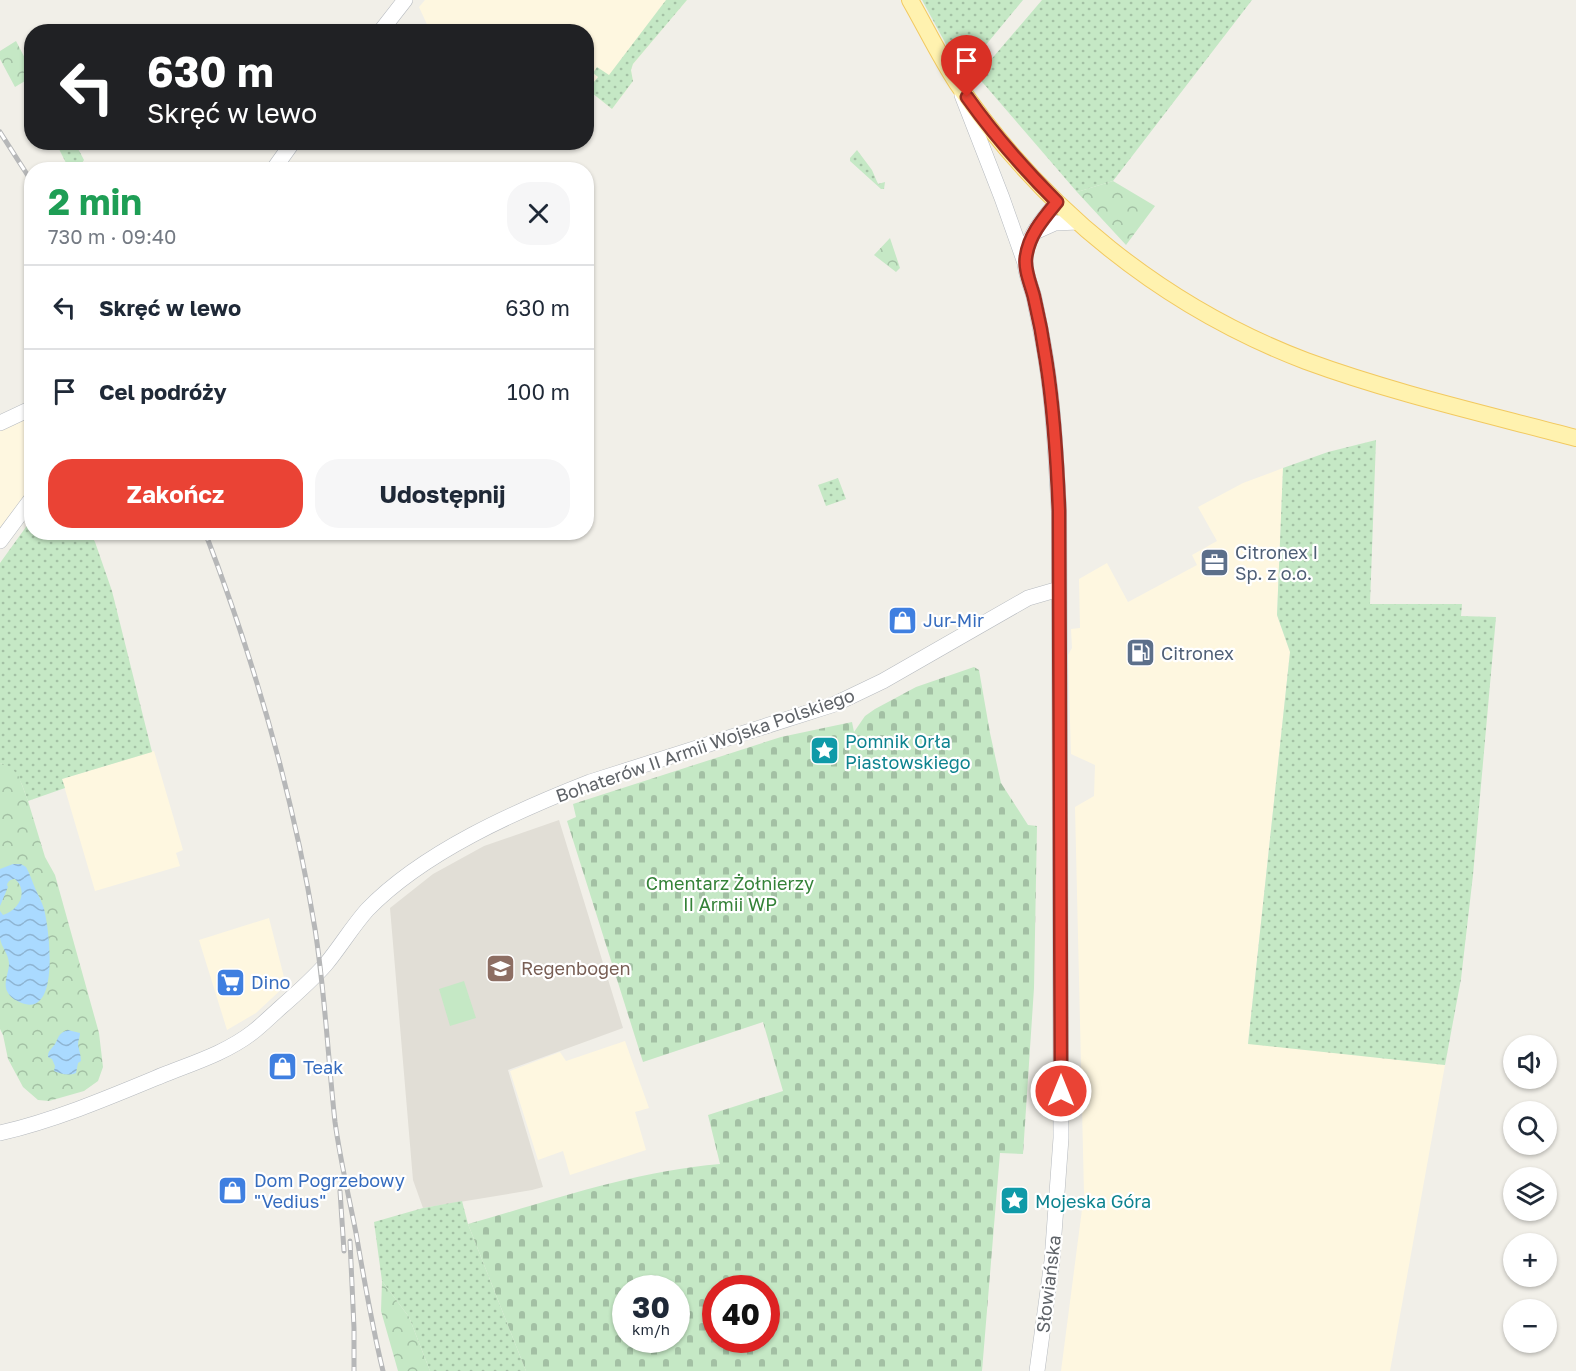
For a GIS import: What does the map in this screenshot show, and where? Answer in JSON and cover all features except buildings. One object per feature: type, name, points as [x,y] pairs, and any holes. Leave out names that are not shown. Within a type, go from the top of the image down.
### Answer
[{"type":"main road","points":[[910,0],[956,81],[1003,144],[1029,174],[1078,222],[1121,257],[1175,295],[1230,326],[1286,352],[1435,401],[1576,438]]},
{"type":"street","points":[[377,24],[393,0]]},
{"type":"street","points":[[386,24],[405,0]]},
{"type":"street","points":[[956,81],[1025,264]]},
{"type":"street","name":"Słowiańska","points":[[1037,1371],[1052,1261],[1061,1138],[1059,511],[1053,415],[1040,328],[1025,264],[1027,250],[1035,232],[1057,202]]},
{"type":"street","points":[[1035,232],[1055,223],[1078,222]]},
{"type":"street","points":[[0,423],[24,412]]},
{"type":"street","points":[[0,541],[24,509]]},
{"type":"street","name":"Bohaterów II Armii Wojska Polskiego","points":[[0,1132],[43,1121],[108,1097],[224,1050],[252,1034],[321,969],[366,911],[396,884],[412,871],[475,834],[552,797],[590,782],[835,704],[883,681],[1028,598],[1059,589]]},
{"type":"shaded area","points":[[425,0],[687,0],[633,64],[631,70],[633,81],[612,109],[594,95],[594,24],[427,24],[419,7]]},
{"type":"shaded area","points":[[24,417],[24,499],[0,532],[0,427]]},
{"type":"shaded area","name":"Citronex","points":[[1283,468],[1277,615],[1290,652],[1248,1043],[1445,1065],[1390,1371],[1061,1371],[1084,1194],[1075,807],[1094,796],[1095,765],[1071,754],[1068,655],[1072,648],[1071,629],[1080,628],[1079,579],[1107,563],[1128,602],[1197,565],[1192,555],[1217,541],[1198,507],[1243,483]]},
{"type":"shaded area","points":[[154,751],[183,850],[176,853],[180,866],[95,891],[62,779]]},
{"type":"shaded area","name":"Regenbogen","points":[[559,820],[623,1028],[508,1070],[543,1187],[423,1208],[413,1180],[390,908],[433,874],[484,846]]},
{"type":"shaded area","points":[[269,918],[286,985],[256,1013],[227,1030],[199,940]]},
{"type":"shaded area","points":[[625,1041],[649,1108],[635,1112],[646,1150],[570,1175],[563,1151],[538,1160],[510,1071],[560,1052],[566,1061]]},
{"type":"green space","points":[[666,0],[687,0],[633,64],[631,70],[633,81],[612,109],[594,95],[594,82],[598,77],[594,72],[597,67],[609,75]]},
{"type":"green space","points":[[922,0],[1023,0],[985,46],[960,70]]},
{"type":"green space","points":[[1042,0],[1252,0],[1113,181],[1077,192],[977,76]]},
{"type":"green space","points":[[16,41],[24,56],[24,82],[15,87],[0,59],[0,51]]},
{"type":"green space","points":[[60,150],[79,150],[84,160],[83,162],[66,162]]},
{"type":"green space","points":[[857,150],[872,170],[878,184],[885,182],[884,189],[881,189],[850,161]]},
{"type":"green space","points":[[1113,181],[1155,206],[1126,245],[1077,192]]},
{"type":"green space","points":[[890,238],[900,268],[896,272],[874,255]]},
{"type":"green space","points":[[1376,440],[1370,604],[1462,604],[1461,616],[1496,617],[1473,875],[1461,979],[1445,1065],[1248,1044],[1290,652],[1277,615],[1283,468],[1328,452]]},
{"type":"green space","points":[[838,478],[846,499],[826,506],[818,485]]},
{"type":"green space","points":[[24,530],[24,540],[94,540],[112,591],[152,752],[62,779],[65,788],[28,801],[16,774],[0,763],[0,563]]},
{"type":"green space","name":"Cmentarz Żołnierzy II Armii WP","points":[[974,667],[979,670],[1001,783],[1028,825],[1037,826],[1034,988],[1023,1154],[1000,1153],[982,1371],[526,1371],[468,1224],[624,1180],[720,1164],[708,1115],[783,1091],[763,1022],[643,1062],[567,821],[576,817],[573,804],[781,737],[852,722],[854,732],[865,716],[916,687]]},
{"type":"green space","points":[[0,763],[11,767],[19,777],[28,801],[45,857],[55,875],[99,1033],[103,1067],[98,1081],[84,1091],[49,1101],[38,1100],[23,1087],[8,1059],[0,1029]]},
{"type":"green space","points":[[464,981],[476,1018],[450,1026],[439,989]]},
{"type":"green space","points":[[462,1201],[468,1224],[526,1371],[430,1371],[409,1317],[382,1281],[374,1222],[423,1208]]},
{"type":"green space","points":[[382,1281],[409,1317],[430,1371],[398,1371],[381,1311]]},
{"type":"water","points":[[13,864],[26,867],[46,919],[50,967],[48,983],[43,995],[36,1003],[25,1004],[17,1001],[10,996],[6,988],[9,964],[0,938],[0,911],[3,915],[9,913],[18,905],[22,895],[15,879],[9,881],[0,906],[0,869]]},
{"type":"water","points":[[68,1030],[80,1033],[78,1045],[81,1061],[78,1063],[76,1073],[62,1074],[54,1071],[55,1066],[52,1059],[48,1057],[49,1051],[59,1036]]},
{"type":"railway","points":[[0,132],[24,170]]},
{"type":"railway","points":[[208,540],[256,678],[283,778],[306,878],[324,1001],[337,1136],[383,1371]]},
{"type":"railway","points":[[340,1191],[344,1251]]},
{"type":"railway","points":[[350,1241],[354,1371]]},
{"type":"place","name":"Citronex I Sp. z o.o.","points":[[1214,562]]},
{"type":"place","name":"Jur-Mir","points":[[902,620]]},
{"type":"place","name":"Citronex","points":[[1140,653]]},
{"type":"place","name":"Pomnik Orła Piastowskiego","points":[[824,751]]},
{"type":"place","name":"Regenbogen","points":[[500,968]]},
{"type":"place","name":"Dino","points":[[230,982]]},
{"type":"place","name":"Teak","points":[[282,1067]]},
{"type":"place","name":"Dom Pogrzebowy \"Vedius\"","points":[[233,1190]]},
{"type":"place","name":"Mojeska Góra","points":[[1014,1201]]},
{"type":"route","points":[[967,97],[1003,144],[1057,202],[1032,235],[1025,264],[1037,312],[1053,409],[1059,511],[1061,1091]]}]
